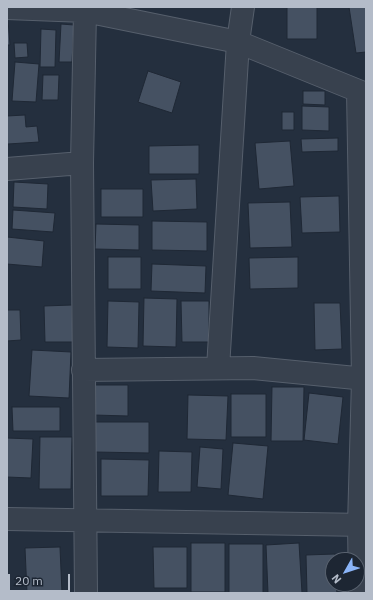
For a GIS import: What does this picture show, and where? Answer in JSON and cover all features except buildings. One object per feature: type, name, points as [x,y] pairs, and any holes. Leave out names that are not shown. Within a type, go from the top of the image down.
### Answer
[{"type":"street","points":[[218,368],[238,42],[243,7]]},
{"type":"street","points":[[7,8],[55,8],[85,11],[238,42],[362,92],[365,379],[360,593]]},
{"type":"street","points":[[85,11],[82,163],[84,520],[86,593]]},
{"type":"street","points":[[7,169],[82,163]]},
{"type":"street","points":[[84,370],[253,368],[365,379]]},
{"type":"street","points":[[7,518],[362,525]]}]
